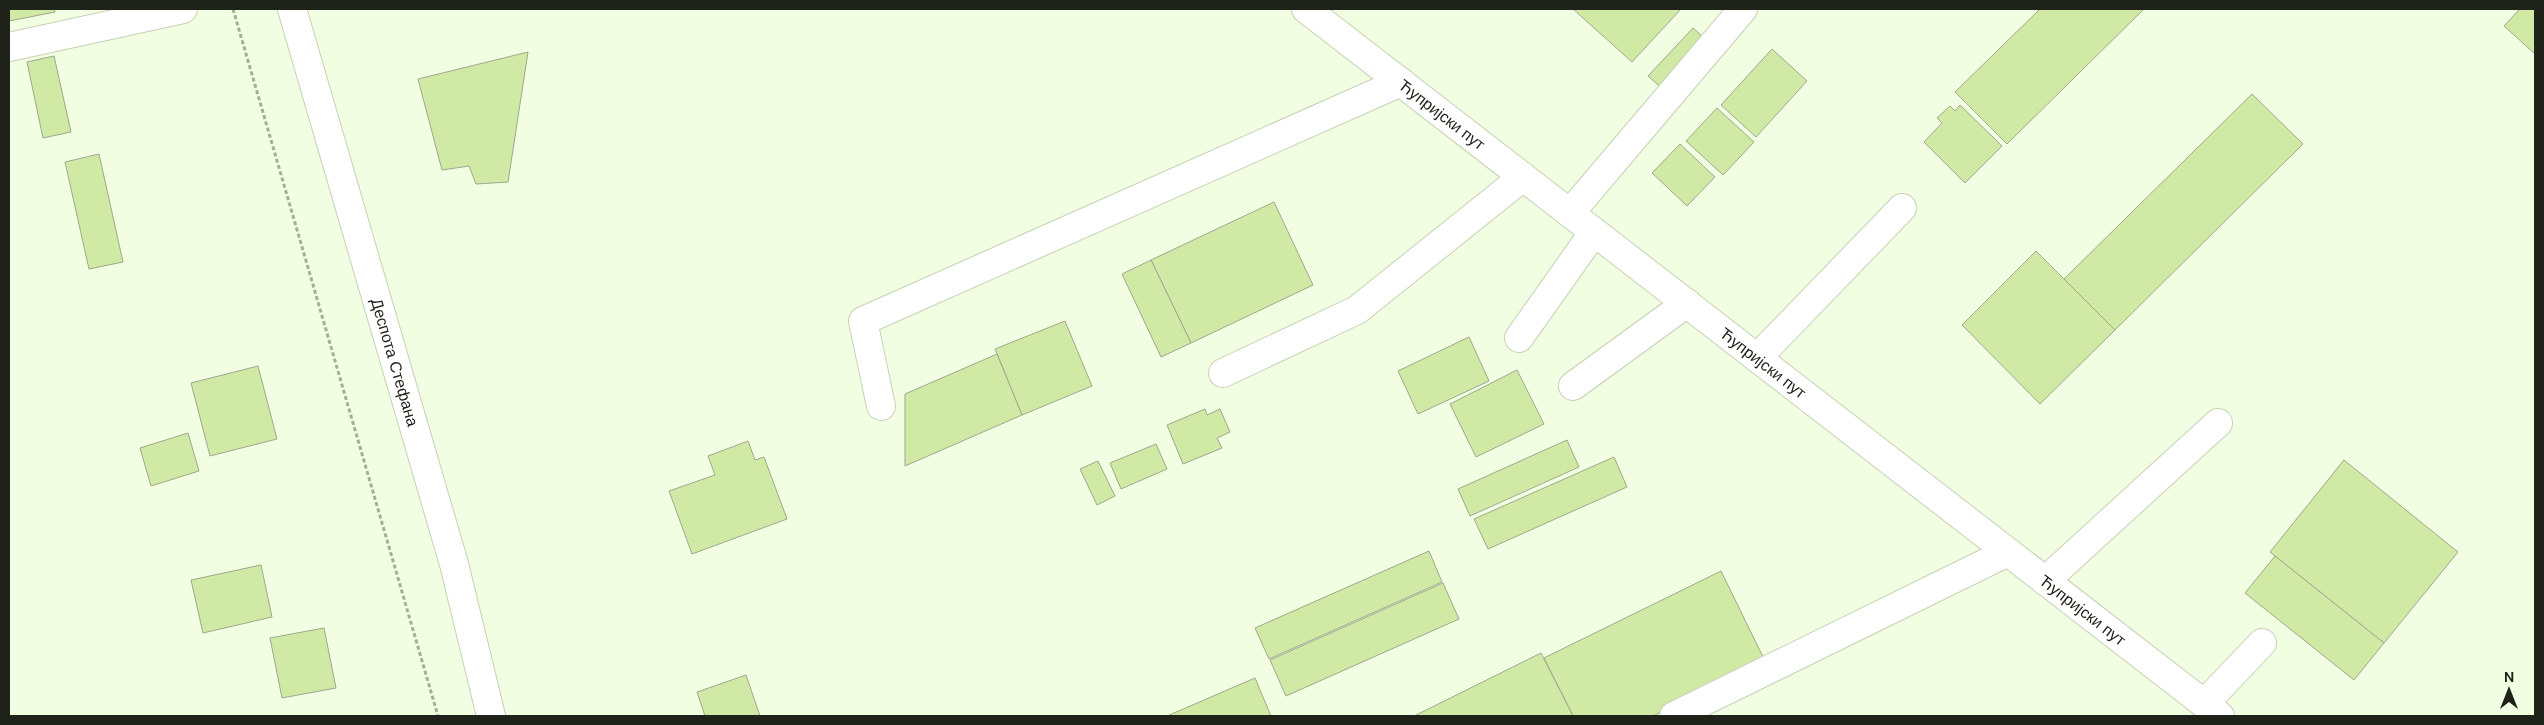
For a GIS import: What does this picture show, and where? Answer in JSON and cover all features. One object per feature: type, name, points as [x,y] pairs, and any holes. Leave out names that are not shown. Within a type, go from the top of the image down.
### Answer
[{"type":"main road","points":[[9,47],[183,9]]},
{"type":"main road","name":"Деспота Стефана","points":[[292,9],[451,555],[491,716]]},
{"type":"main road","name":"Ћупријски пут","points":[[1306,9],[1687,303],[2006,553],[2212,710]]},
{"type":"main road","points":[[1570,213],[1743,9]]},
{"type":"main road","points":[[881,406],[862,321],[1401,82]]},
{"type":"main road","points":[[1223,373],[1357,310],[1523,177]]},
{"type":"main road","points":[[1757,358],[1902,208]]},
{"type":"main road","points":[[1519,338],[1594,232]]},
{"type":"main road","points":[[1573,386],[1687,303]]},
{"type":"main road","points":[[2045,581],[2218,423]]},
{"type":"main road","points":[[1674,716],[2006,553]]},
{"type":"main road","points":[[2212,710],[2262,643]]},
{"type":"path","points":[[233,9],[438,716]]},
{"type":"building","points":[[9,9],[54,9],[55,12],[9,21]]},
{"type":"building","points":[[1573,9],[1681,9],[1632,62]]},
{"type":"building","points":[[2040,9],[2144,9],[2007,144],[1955,92]]},
{"type":"building","points":[[2520,9],[2535,9],[2535,54],[2504,26]]},
{"type":"building","points":[[1693,28],[1710,43],[1665,91],[1648,76]]},
{"type":"building","points":[[1772,49],[1807,81],[1756,137],[1721,105]]},
{"type":"building","points":[[528,52],[508,182],[476,184],[469,166],[442,170],[418,79]]},
{"type":"building","points":[[54,56],[71,132],[43,138],[27,62]]},
{"type":"building","points":[[2252,94],[2303,144],[2115,330],[2064,279]]},
{"type":"building","points":[[1960,105],[2002,146],[1965,183],[1924,142],[1942,123],[1937,118],[1950,106],[1955,111]]},
{"type":"building","points":[[1717,108],[1754,142],[1723,175],[1686,141]]},
{"type":"building","points":[[1680,144],[1715,177],[1687,206],[1652,173]]},
{"type":"building","points":[[99,154],[123,262],[89,269],[65,162]]},
{"type":"building","points":[[1274,202],[1313,285],[1191,343],[1151,260]]},
{"type":"building","points":[[2036,251],[2115,330],[2040,404],[1962,325]]},
{"type":"building","points":[[1151,260],[1191,343],[1161,357],[1122,274]]},
{"type":"building","points":[[1065,321],[1092,386],[1022,415],[995,349]]},
{"type":"building","points":[[1469,337],[1489,381],[1418,414],[1398,371]]},
{"type":"building","points":[[997,354],[1022,415],[905,466],[905,394]]},
{"type":"building","points":[[258,366],[277,439],[210,456],[191,383]]},
{"type":"building","points":[[1517,370],[1544,424],[1476,457],[1450,404]]},
{"type":"building","points":[[1205,409],[1207,415],[1220,409],[1230,432],[1217,438],[1222,448],[1183,464],[1167,425]]},
{"type":"building","points":[[188,433],[199,471],[151,486],[140,448]]},
{"type":"building","points":[[1567,440],[1579,467],[1470,516],[1458,489]]},
{"type":"building","points":[[748,441],[755,460],[764,457],[787,519],[692,554],[669,491],[715,475],[708,456]]},
{"type":"building","points":[[1156,444],[1167,469],[1121,489],[1110,463]]},
{"type":"building","points":[[1614,457],[1627,487],[1488,549],[1474,519]]},
{"type":"building","points":[[2344,460],[2458,552],[2384,643],[2270,552]]},
{"type":"building","points":[[1098,461],[1115,496],[1097,505],[1080,469]]},
{"type":"building","points":[[1429,551],[1442,582],[1269,659],[1255,628]]},
{"type":"building","points":[[2275,556],[2384,643],[2354,680],[2245,593]]},
{"type":"building","points":[[261,565],[272,617],[203,633],[191,580]]},
{"type":"building","points":[[1721,571],[1765,661],[1653,716],[1573,716],[1544,658]]},
{"type":"building","points":[[1443,583],[1459,619],[1286,696],[1270,660]]},
{"type":"building","points":[[324,628],[336,688],[282,698],[270,638]]},
{"type":"building","points":[[1541,653],[1573,716],[1414,716]]},
{"type":"building","points":[[746,675],[760,716],[705,716],[697,692]]},
{"type":"building","points":[[1255,678],[1271,716],[1167,716]]}]
